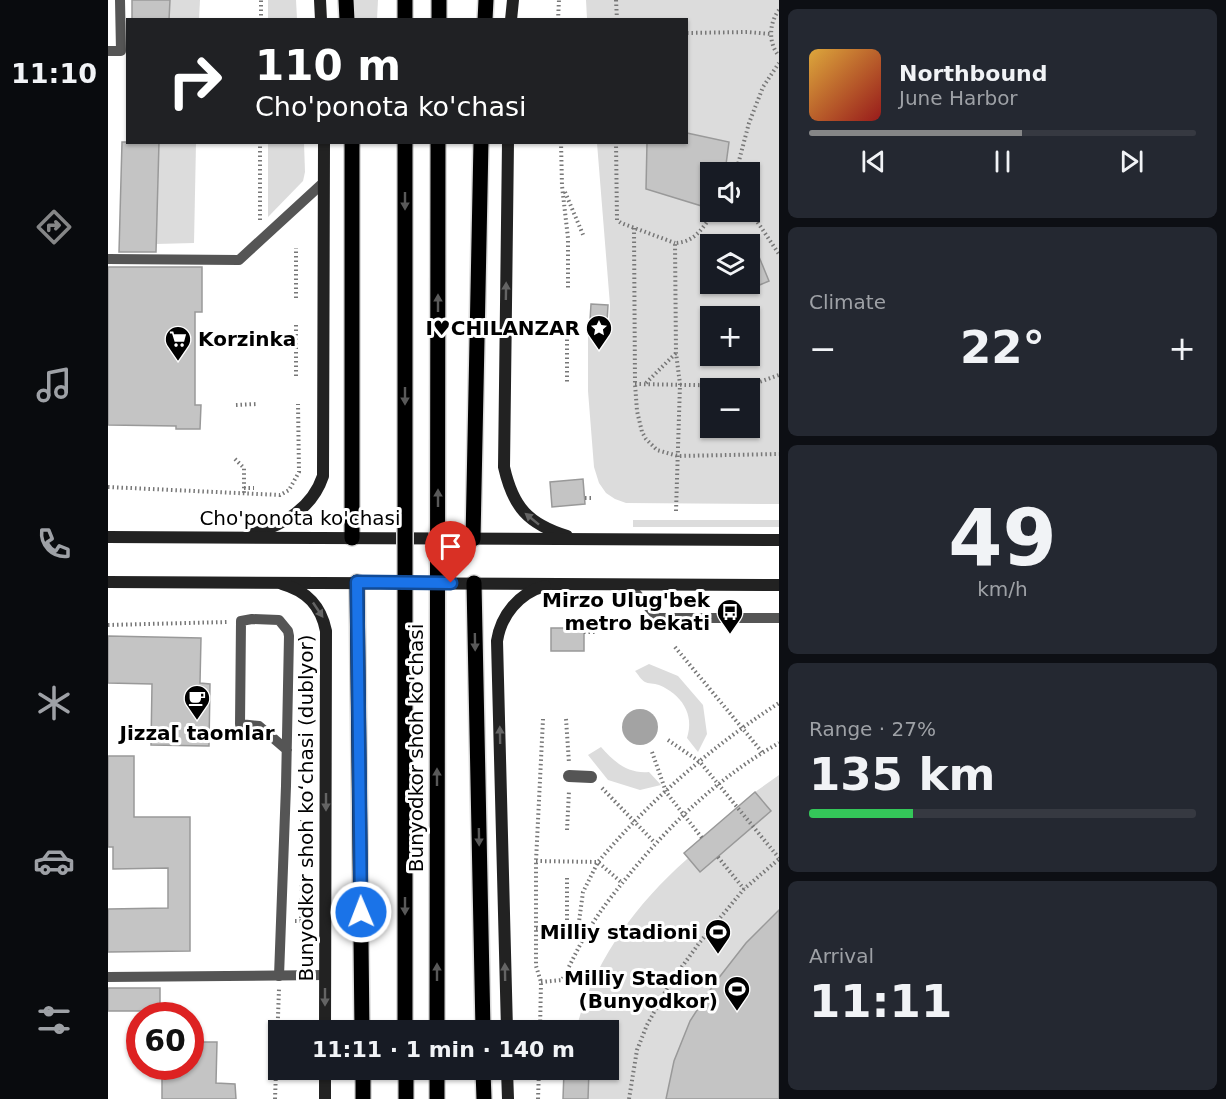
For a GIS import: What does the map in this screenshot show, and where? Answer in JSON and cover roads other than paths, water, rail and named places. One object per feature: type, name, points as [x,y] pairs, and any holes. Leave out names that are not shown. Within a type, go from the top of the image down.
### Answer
[{"type":"main road","points":[[346,0],[347,18]]},
{"type":"main road","points":[[405,0],[405,18]]},
{"type":"main road","points":[[439,0],[439,18]]},
{"type":"main road","points":[[485,18],[486,0]]},
{"type":"main road","points":[[351,538],[352,144]]},
{"type":"main road","name":"Bunyodkor shoh ko'chasi","points":[[405,144],[405,1020]]},
{"type":"main road","name":"Bunyodkor shoh ko'chasi","points":[[437,1020],[438,144]]},
{"type":"main road","points":[[473,540],[480,144]]},
{"type":"main road","points":[[357,582],[362,1020]]},
{"type":"main road","points":[[474,583],[483,1020]]},
{"type":"main road","points":[[363,1080],[363,1099]]},
{"type":"main road","points":[[405,1080],[405,1099]]},
{"type":"main road","points":[[437,1080],[437,1099]]},
{"type":"main road","points":[[483,1080],[484,1099]]},
{"type":"street","points":[[320,0],[321,18]]},
{"type":"street","points":[[511,18],[513,0]]},
{"type":"street","points":[[243,537],[274,526],[303,510],[316,493],[323,476],[324,144]]},
{"type":"street","points":[[508,144],[504,467],[513,497],[528,517],[553,532],[586,540]]},
{"type":"street","name":"Cho'ponota ko'chasi","points":[[108,537],[779,540]]},
{"type":"street","points":[[108,582],[779,585]]},
{"type":"street","name":"Bunyodkor shoh koʻchasi (dublyor)","points":[[269,582],[290,586],[310,600],[323,616],[326,631],[325,1020]]},
{"type":"street","points":[[507,1020],[498,641],[501,623],[514,605],[532,591],[543,586],[558,584]]},
{"type":"street","points":[[569,776],[591,777]]},
{"type":"street","points":[[325,1080],[325,1099]]},
{"type":"street","points":[[507,1080],[508,1099]]},
{"type":"lane","points":[[108,51],[121,51],[120,0]]},
{"type":"lane","points":[[108,260],[239,260],[324,182]]},
{"type":"lane","points":[[628,584],[658,618],[779,618]]},
{"type":"lane","points":[[279,976],[287,750],[288,631],[279,620],[241,621],[240,724],[259,726],[287,750]]},
{"type":"lane","points":[[108,977],[326,975]]},
{"type":"place","name":"I♥CHILANZAR","points":[[599,351]]},
{"type":"place","name":"Korzinka","points":[[178,362]]},
{"type":"place","name":"Mirzo Ulug'bek metro bekati","points":[[730,635]]},
{"type":"place","name":"Jizza[ taomlar","points":[[197,721]]},
{"type":"place","name":"Milliy stadioni","points":[[718,955]]},
{"type":"place","name":"Milliy Stadion (Bunyodkor)","points":[[737,1012]]}]
